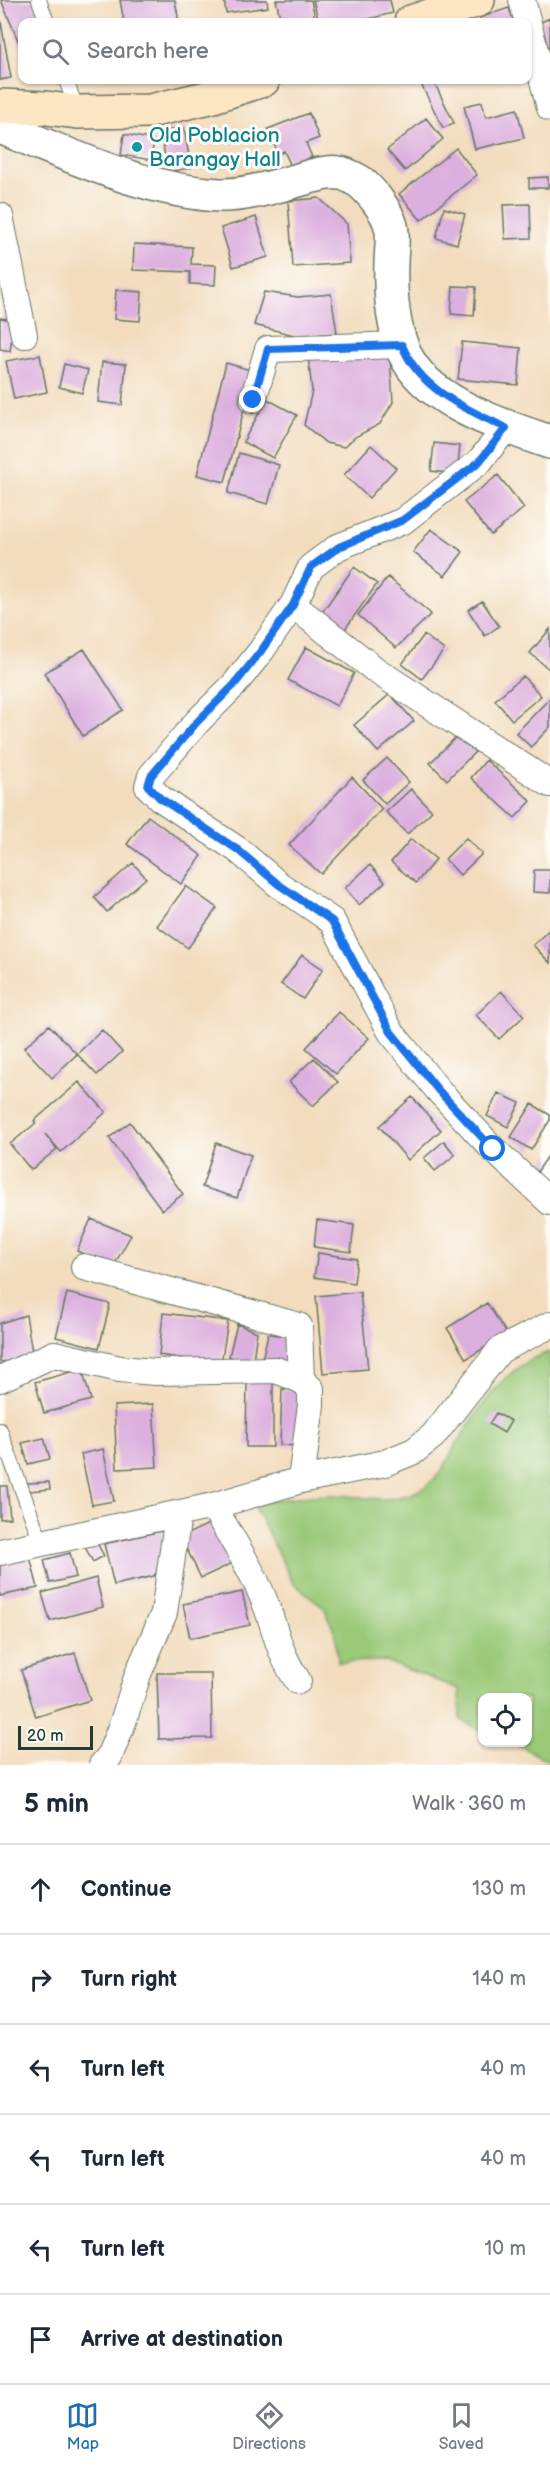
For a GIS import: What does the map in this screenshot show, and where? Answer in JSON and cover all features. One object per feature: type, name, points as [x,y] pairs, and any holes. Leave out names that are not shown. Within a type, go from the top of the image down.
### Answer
[{"type":"main road","points":[[423,18],[478,0]]},
{"type":"main road","points":[[0,106],[77,112],[150,111],[210,97],[251,84]]},
{"type":"street","points":[[522,0],[527,18]]},
{"type":"street","points":[[532,39],[550,108]]},
{"type":"street","points":[[0,127],[90,163],[160,186],[221,195],[272,188],[317,174],[341,172],[359,182],[375,198],[391,226],[390,283],[397,333],[408,360],[428,383],[456,403],[506,428],[550,442]]},
{"type":"street","points":[[0,216],[24,335]]},
{"type":"street","points":[[253,400],[268,349],[402,345]]},
{"type":"street","points":[[506,428],[479,462],[403,520],[339,547],[311,567],[293,605],[234,685],[197,722],[151,776],[148,786],[160,798],[238,850],[278,884],[332,921],[391,1032],[438,1090],[493,1149],[550,1202]]},
{"type":"street","points":[[293,605],[377,671],[550,784]]},
{"type":"street","points":[[84,1267],[299,1326],[301,1380]]},
{"type":"street","points":[[0,1552],[177,1515],[300,1480],[385,1463],[414,1451],[433,1436],[500,1350],[550,1325]]},
{"type":"street","points":[[0,1379],[54,1354],[120,1369],[155,1372],[276,1370],[301,1380],[311,1389],[311,1405],[300,1480]]},
{"type":"street","points":[[213,1506],[253,1577],[266,1605],[285,1662],[298,1681]]},
{"type":"street","points":[[102,1765],[109,1756],[123,1722],[138,1674],[164,1613],[177,1515]]},
{"type":"lane","points":[[39,0],[46,18]]},
{"type":"lane","points":[[67,84],[77,112]]},
{"type":"lane","points":[[0,1430],[41,1542]]},
{"type":"green space","points":[[550,1352],[550,1762],[522,1747],[532,1747],[532,1693],[478,1693],[478,1729],[460,1719],[459,1689],[385,1661],[338,1662],[336,1635],[324,1607],[293,1583],[254,1505],[310,1496],[389,1499],[412,1494],[431,1482],[441,1471],[469,1424],[498,1386],[509,1375],[535,1358]]},
{"type":"building","points":[[1,0],[34,0],[41,18],[18,18],[18,40]]},
{"type":"building","points":[[120,0],[175,0],[178,18],[123,18]]},
{"type":"building","points":[[224,0],[267,0],[268,7],[226,13]]},
{"type":"building","points":[[276,0],[311,0],[315,18],[280,18]]},
{"type":"building","points":[[313,0],[390,0],[393,13],[372,18],[318,18]]},
{"type":"building","points":[[509,8],[513,18],[479,18]]},
{"type":"building","points":[[0,17],[11,78],[0,80]]},
{"type":"building","points":[[550,18],[550,51],[539,23]]},
{"type":"building","points":[[421,84],[435,84],[454,123],[443,128]]},
{"type":"building","points":[[482,102],[486,117],[517,109],[524,138],[475,149],[464,106]]},
{"type":"building","points":[[309,113],[319,138],[306,143],[312,157],[291,166],[284,151],[278,154],[268,129]]},
{"type":"building","points":[[426,118],[443,139],[405,171],[387,150]]},
{"type":"building","points":[[184,128],[191,168],[167,172],[161,131]]},
{"type":"building","name":"Old Poblacion Barangay Hall","points":[[124,134],[154,140],[151,160],[121,155]]},
{"type":"building","points":[[456,148],[477,175],[421,220],[399,194]]},
{"type":"building","points":[[548,177],[548,188],[529,188],[529,178]]},
{"type":"building","points":[[319,198],[347,224],[350,263],[293,267],[288,201]]},
{"type":"building","points":[[530,204],[531,238],[505,239],[503,205]]},
{"type":"building","points":[[444,208],[465,214],[457,244],[436,238]]},
{"type":"building","points":[[256,217],[268,257],[233,267],[221,228]]},
{"type":"building","points":[[134,244],[192,247],[191,264],[216,265],[215,285],[190,284],[190,272],[133,270]]},
{"type":"building","points":[[453,286],[476,287],[474,316],[451,314]]},
{"type":"building","points":[[116,290],[142,292],[140,321],[114,319]]},
{"type":"building","points":[[264,292],[298,297],[331,294],[337,333],[298,336],[254,325]]},
{"type":"building","points":[[0,318],[14,320],[10,351],[0,349]]},
{"type":"building","points":[[462,342],[521,348],[518,385],[458,379]]},
{"type":"building","points":[[40,355],[47,392],[14,399],[6,361]]},
{"type":"building","points":[[308,355],[390,356],[393,402],[380,424],[355,437],[344,447],[326,443],[304,425],[312,391]]},
{"type":"building","points":[[102,362],[126,364],[122,405],[98,402]]},
{"type":"building","points":[[226,363],[254,371],[225,482],[197,475]]},
{"type":"building","points":[[64,364],[88,370],[82,393],[59,387]]},
{"type":"building","points":[[267,399],[297,415],[273,458],[243,442]]},
{"type":"building","points":[[434,443],[460,446],[457,474],[431,471]]},
{"type":"building","points":[[371,445],[396,468],[369,498],[344,475]]},
{"type":"building","points":[[239,453],[279,465],[268,504],[228,493]]},
{"type":"building","points":[[498,475],[524,508],[491,535],[464,502]]},
{"type":"building","points":[[431,529],[463,552],[445,576],[413,552]]},
{"type":"building","points":[[354,567],[377,584],[343,632],[320,615]]},
{"type":"building","points":[[388,577],[431,614],[396,648],[358,615]]},
{"type":"building","points":[[482,601],[499,626],[485,636],[468,610]]},
{"type":"building","points":[[550,629],[550,670],[530,653]]},
{"type":"building","points":[[424,635],[444,650],[422,679],[402,664]]},
{"type":"building","points":[[306,647],[354,673],[337,706],[288,680]]},
{"type":"building","points":[[84,649],[123,710],[83,736],[44,673]]},
{"type":"building","points":[[523,676],[541,696],[512,720],[495,700]]},
{"type":"building","points":[[390,694],[414,721],[378,752],[354,725]]},
{"type":"building","points":[[550,698],[550,727],[531,747],[516,733]]},
{"type":"building","points":[[458,735],[475,752],[447,780],[430,763]]},
{"type":"building","points":[[387,758],[409,782],[385,804],[363,780]]},
{"type":"building","points":[[486,760],[531,801],[515,818],[471,778]]},
{"type":"building","points":[[352,777],[382,809],[321,874],[289,845]]},
{"type":"building","points":[[411,789],[432,811],[407,834],[386,812]]},
{"type":"building","points":[[148,816],[202,856],[181,884],[127,844]]},
{"type":"building","points":[[466,838],[482,854],[460,875],[445,859]]},
{"type":"building","points":[[411,839],[436,859],[416,883],[391,862]]},
{"type":"building","points":[[133,863],[146,878],[107,912],[94,897]]},
{"type":"building","points":[[370,865],[385,882],[359,905],[345,888]]},
{"type":"building","points":[[534,870],[550,870],[550,893],[533,892]]},
{"type":"building","points":[[186,886],[217,908],[188,948],[157,926]]},
{"type":"building","points":[[550,929],[550,963],[533,945]]},
{"type":"building","points":[[302,955],[323,969],[303,999],[281,984]]},
{"type":"building","points":[[501,991],[524,1016],[499,1039],[476,1015]]},
{"type":"building","points":[[339,1012],[369,1038],[336,1074],[306,1048]]},
{"type":"building","points":[[49,1025],[77,1054],[52,1078],[24,1048]]},
{"type":"building","points":[[102,1030],[122,1052],[97,1075],[77,1054]]},
{"type":"building","points":[[314,1058],[338,1082],[313,1106],[289,1082]]},
{"type":"building","points":[[79,1082],[106,1112],[61,1152],[45,1134],[57,1149],[31,1170],[10,1144]]},
{"type":"building","points":[[498,1093],[520,1103],[508,1127],[487,1116]]},
{"type":"building","points":[[412,1097],[441,1130],[408,1160],[379,1126]]},
{"type":"building","points":[[532,1104],[550,1115],[550,1120],[531,1150],[511,1137]]},
{"type":"building","points":[[130,1122],[183,1194],[162,1210],[109,1138]]},
{"type":"building","points":[[444,1141],[455,1155],[435,1171],[424,1158]]},
{"type":"building","points":[[216,1143],[251,1155],[237,1198],[202,1187]]},
{"type":"building","points":[[550,1153],[550,1186],[535,1175]]},
{"type":"building","points":[[91,1219],[131,1235],[113,1267],[77,1251]]},
{"type":"building","points":[[317,1220],[354,1225],[351,1252],[314,1247]]},
{"type":"building","points":[[318,1253],[357,1259],[354,1283],[314,1277]]},
{"type":"building","points":[[360,1292],[368,1369],[323,1373],[316,1296]]},
{"type":"building","points":[[67,1293],[110,1304],[99,1348],[56,1337]]},
{"type":"building","points":[[487,1303],[507,1334],[466,1359],[447,1328]]},
{"type":"building","points":[[163,1313],[228,1321],[221,1364],[159,1355]]},
{"type":"building","points":[[26,1315],[33,1358],[0,1362],[0,1323]]},
{"type":"building","points":[[237,1324],[257,1332],[252,1367],[229,1356]]},
{"type":"building","points":[[268,1334],[290,1336],[289,1363],[261,1364]]},
{"type":"building","points":[[82,1369],[91,1400],[44,1413],[35,1382]]},
{"type":"building","points":[[247,1379],[273,1379],[273,1447],[246,1447]]},
{"type":"building","points":[[282,1389],[303,1390],[301,1446],[280,1445]]},
{"type":"building","points":[[153,1404],[157,1467],[117,1469],[114,1406]]},
{"type":"building","points":[[496,1413],[511,1421],[504,1433],[489,1424]]},
{"type":"building","points":[[44,1438],[50,1459],[28,1464],[22,1443]]},
{"type":"building","points":[[103,1449],[114,1501],[92,1505],[81,1454]]},
{"type":"building","points":[[49,1482],[50,1489],[30,1491],[27,1483]]},
{"type":"building","points":[[0,1486],[7,1486],[10,1518],[0,1519]]},
{"type":"building","points":[[215,1521],[235,1562],[201,1578],[181,1537]]},
{"type":"building","points":[[162,1531],[168,1554],[154,1576],[114,1585],[104,1544]]},
{"type":"building","points":[[96,1541],[104,1556],[93,1562],[85,1547]]},
{"type":"building","points":[[29,1553],[38,1588],[0,1596],[0,1560]]},
{"type":"building","points":[[70,1553],[76,1577],[50,1583],[44,1560]]},
{"type":"building","points":[[96,1578],[103,1607],[50,1621],[42,1593]]},
{"type":"building","points":[[242,1592],[250,1625],[190,1638],[183,1604]]},
{"type":"building","points":[[75,1653],[90,1700],[36,1717],[21,1670]]},
{"type":"building","points":[[157,1673],[211,1673],[212,1738],[159,1739]]},
{"type":"place","name":"Old Poblacion Barangay Hall","points":[[137,147]]},
{"type":"route","points":[[253,400],[268,349],[402,345],[408,360],[428,383],[456,403],[506,428],[479,462],[403,520],[339,547],[311,567],[293,605],[261,651],[234,685],[197,722],[151,776],[148,786],[160,798],[238,850],[278,884],[332,921],[391,1032],[438,1090],[493,1149]]}]
